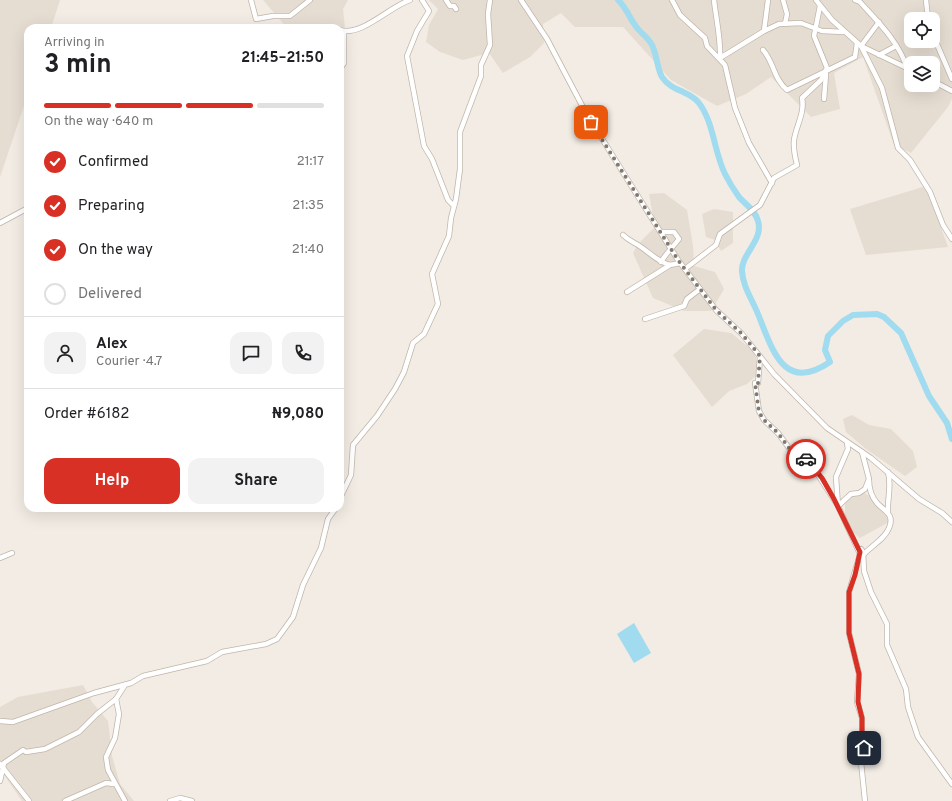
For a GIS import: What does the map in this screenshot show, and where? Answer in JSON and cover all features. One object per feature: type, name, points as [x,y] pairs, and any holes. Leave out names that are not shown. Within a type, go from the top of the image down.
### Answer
[{"type":"street","points":[[251,0],[256,19],[273,16],[290,16],[310,0]]},
{"type":"street","points":[[344,31],[358,30],[382,14],[410,0]]},
{"type":"street","points":[[422,0],[429,11],[417,31],[407,56],[424,146],[432,159],[448,200],[454,206]]},
{"type":"street","points":[[446,0],[450,6],[454,6],[456,9]]},
{"type":"street","points":[[344,490],[351,475],[353,445],[377,416],[395,389],[404,372],[414,343],[424,334],[438,304],[432,274],[438,262],[441,251],[448,240],[460,169],[460,132],[481,76],[481,65],[490,45],[488,14],[490,0]]},
{"type":"street","points":[[521,0],[548,39],[589,119],[662,232],[680,263],[716,310],[751,344],[812,414],[847,443],[862,452],[888,472],[919,499],[942,512],[952,522]]},
{"type":"street","points":[[672,0],[680,15],[705,38],[707,46],[725,65],[735,108],[749,144],[772,183]]},
{"type":"street","points":[[714,0],[715,18],[720,39],[720,58]]},
{"type":"street","points":[[764,31],[768,0]]},
{"type":"street","points":[[783,0],[787,14],[785,24]]},
{"type":"street","points":[[816,0],[844,32],[859,45],[904,67]]},
{"type":"street","points":[[855,0],[860,2],[879,22],[904,59]]},
{"type":"street","points":[[926,0],[927,12]]},
{"type":"street","points":[[820,6],[815,29],[816,44],[827,68],[824,99]]},
{"type":"street","points":[[763,50],[770,57],[778,81],[787,90],[855,58],[859,45],[879,22]]},
{"type":"street","points":[[720,58],[764,31],[785,24],[801,24],[815,29],[844,32]]},
{"type":"street","points":[[859,45],[882,88],[898,148],[910,160],[930,192],[943,225],[952,239]]},
{"type":"street","points":[[879,55],[896,46]]},
{"type":"street","points":[[939,48],[952,79]]},
{"type":"street","points":[[685,269],[716,246],[720,234],[760,206],[774,178],[798,165],[794,153],[794,141],[803,107],[802,98],[821,80],[826,72]]},
{"type":"street","points":[[940,85],[952,91]]},
{"type":"street","points":[[0,223],[24,210]]},
{"type":"street","points":[[661,262],[670,251],[670,247],[679,239],[678,235],[674,232],[662,232]]},
{"type":"street","points":[[623,235],[629,242],[643,248],[661,262],[670,265]]},
{"type":"street","points":[[628,292],[670,265],[680,263]]},
{"type":"street","points":[[645,319],[684,306],[687,299],[700,289]]},
{"type":"street","points":[[760,356],[758,383],[755,383],[759,412],[764,420],[778,433],[789,448],[798,453],[813,467],[838,506],[860,554],[871,592],[887,624],[887,644],[906,689],[908,707],[918,737],[952,784]]},
{"type":"street","points":[[838,506],[836,477],[848,449],[847,443]]},
{"type":"street","points":[[862,452],[869,479],[869,488],[876,502],[888,512]]},
{"type":"street","points":[[861,559],[889,528],[891,519],[888,512],[887,501],[890,493],[888,472]]},
{"type":"street","points":[[838,506],[851,494],[859,493],[865,489],[869,479]]},
{"type":"street","points":[[0,721],[13,722],[94,692],[125,685],[143,676],[207,661],[222,652],[266,644],[277,639],[293,617],[303,585],[321,548],[328,519],[333,512]]},
{"type":"street","points":[[857,547],[863,552],[849,592],[849,633],[859,674],[858,702],[862,718],[862,736],[864,746],[861,762],[865,801]]},
{"type":"street","points":[[0,558],[12,553]]},
{"type":"street","points":[[0,781],[2,766],[4,763],[23,750],[26,752],[32,752],[45,749],[79,732],[97,714],[116,699],[125,685]]},
{"type":"street","points":[[116,699],[119,714],[115,738],[106,757],[108,770],[124,801]]},
{"type":"street","points":[[2,766],[29,801]]},
{"type":"street","points":[[65,801],[106,783],[114,784]]},
{"type":"street","points":[[170,801],[180,798],[192,801]]},
{"type":"shaded area","points":[[0,0],[60,0],[52,24],[24,24],[24,106],[0,177]]},
{"type":"shaded area","points":[[263,0],[348,0],[343,9],[345,28],[344,31],[344,24],[284,24]]},
{"type":"shaded area","points":[[429,0],[952,0],[952,99],[948,107],[911,153],[894,145],[863,57],[834,73],[840,109],[811,117],[771,77],[746,94],[717,106],[671,80],[623,27],[575,27],[561,13],[543,24],[544,43],[530,57],[503,73],[489,53],[463,60],[440,52],[426,42],[429,25],[438,9]]},
{"type":"shaded area","points":[[926,186],[948,247],[866,255],[850,209]]},
{"type":"shaded area","points":[[664,193],[687,210],[693,246],[694,266],[715,272],[724,289],[711,311],[684,311],[653,298],[633,253],[638,244],[655,227],[649,194]]},
{"type":"shaded area","points":[[714,209],[733,212],[733,243],[721,251],[715,240],[706,237],[702,214]]},
{"type":"shaded area","points":[[704,329],[731,333],[755,352],[759,373],[747,384],[729,391],[712,407],[673,355]]},
{"type":"shaded area","points":[[852,415],[869,425],[891,429],[913,451],[917,467],[905,476],[866,449],[846,432],[843,419]]},
{"type":"shaded area","points":[[859,490],[886,506],[889,522],[860,538],[845,526],[845,500],[848,494]]},
{"type":"shaded area","points":[[83,685],[92,702],[108,721],[112,756],[120,784],[134,801],[22,801],[0,769],[0,707],[18,697]]},
{"type":"water","points":[[634,623],[651,653],[634,663],[617,634]]},
{"type":"waterway","points":[[618,0],[637,28],[652,45],[662,77],[670,85],[691,96],[699,103],[708,119],[718,156],[725,174],[739,197],[757,217],[759,228],[758,234],[745,259],[742,271],[743,277],[746,288],[769,340],[782,363],[790,370],[801,373],[814,371],[830,362],[825,350],[828,336],[843,321],[853,315],[877,314],[884,317],[901,333],[929,396],[947,423],[952,439]]},
{"type":"way so far","points":[[591,122],[662,232],[678,260],[716,310],[742,334],[760,356],[761,362],[758,383],[755,383],[758,394],[759,412],[769,426],[778,433],[784,443],[806,459]]},
{"type":"route","points":[[806,459],[822,478],[838,506],[860,552],[855,575],[849,592],[849,633],[859,674],[858,705],[862,718],[864,748]]}]
